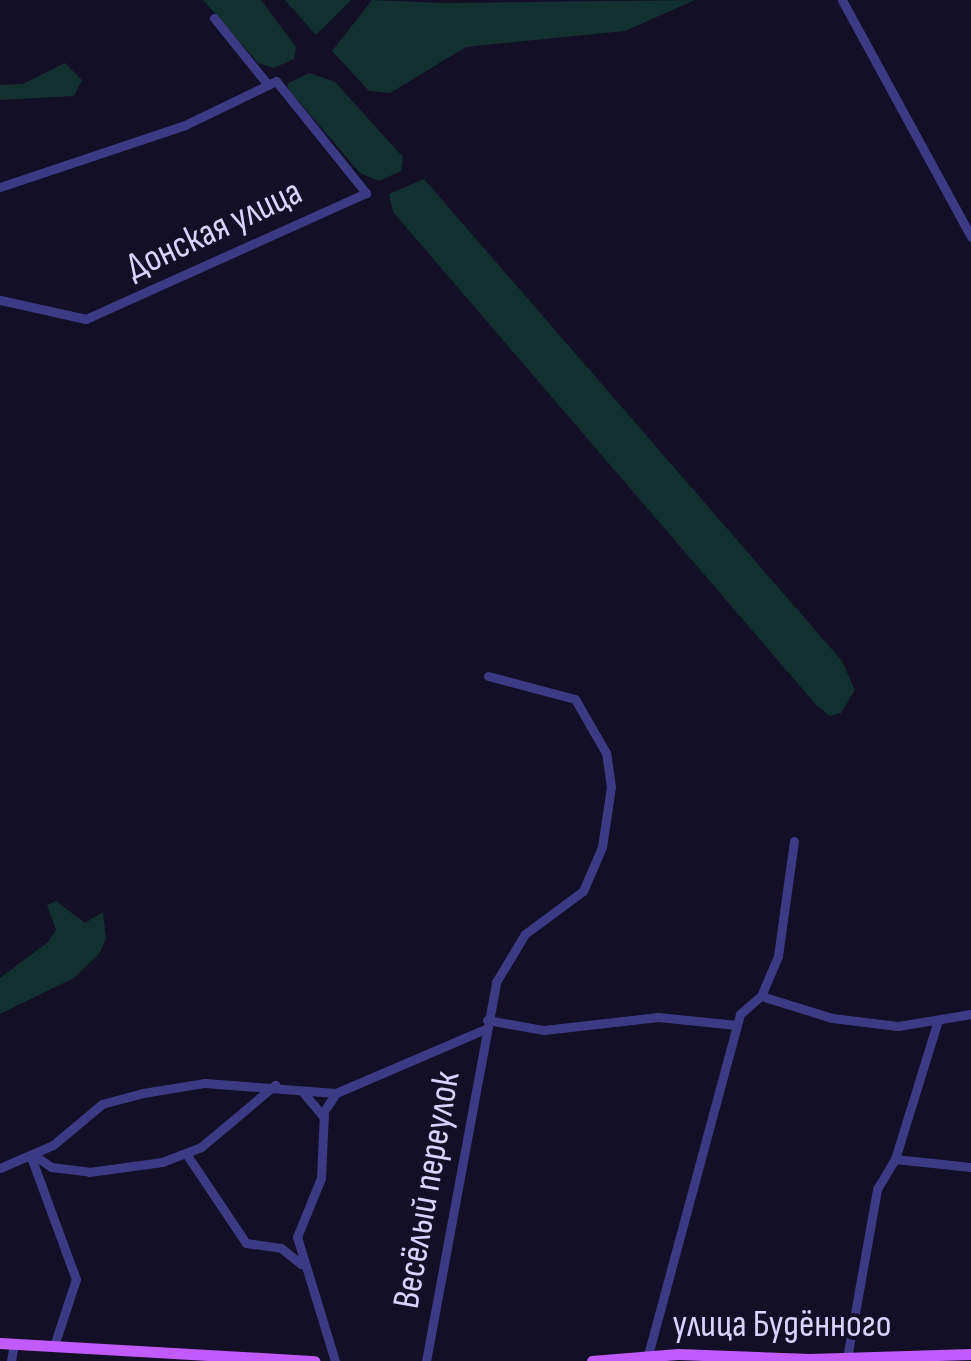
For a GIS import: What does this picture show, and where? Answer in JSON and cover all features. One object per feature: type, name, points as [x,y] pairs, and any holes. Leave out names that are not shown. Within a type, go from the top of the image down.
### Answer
[{"type":"main road","points":[[0,1342],[314,1361]]},
{"type":"main road","name":"улица Будённого","points":[[592,1361],[639,1357],[809,1360],[971,1354]]},
{"type":"street","points":[[842,0],[971,237]]},
{"type":"street","points":[[0,187],[185,125],[272,83],[214,18]]},
{"type":"street","name":"Донская улица","points":[[0,300],[86,319],[366,193],[272,83]]},
{"type":"street","name":"Весёлый переулок","points":[[426,1361],[486,1025],[505,961],[544,920],[583,891],[602,846],[611,788],[606,752],[576,699],[488,676]]},
{"type":"street","points":[[639,1357],[737,1025],[746,1006],[761,996],[785,924],[794,841]]},
{"type":"street","points":[[761,996],[832,1018],[898,1026],[971,1014]]},
{"type":"street","points":[[486,1025],[544,1030],[658,1016],[737,1025]]},
{"type":"street","points":[[847,1358],[877,1189],[895,1159],[938,1020]]},
{"type":"street","name":"Весёлый переулок","points":[[0,1168],[68,1136],[102,1104],[142,1092],[204,1083],[336,1093],[486,1025]]},
{"type":"street","points":[[31,1154],[52,1167],[89,1172],[187,1155],[276,1086]]},
{"type":"street","points":[[300,1089],[324,1117]]},
{"type":"street","points":[[335,1361],[302,1264],[297,1237],[322,1178],[324,1117],[336,1093]]},
{"type":"street","points":[[31,1154],[76,1278],[54,1346]]},
{"type":"street","points":[[187,1155],[246,1243],[280,1248],[302,1264]]},
{"type":"street","points":[[895,1159],[971,1167]]},
{"type":"street","points":[[10,1361],[14,1344]]},
{"type":"green space","points":[[203,0],[261,0],[296,47],[294,59],[274,68],[258,63]]},
{"type":"green space","points":[[285,0],[351,0],[316,35]]},
{"type":"green space","points":[[372,0],[695,0],[625,31],[466,47],[390,93],[369,91],[332,51]]},
{"type":"green space","points":[[65,63],[82,80],[74,96],[0,100],[0,85],[23,84]]},
{"type":"green space","points":[[309,73],[335,82],[403,157],[401,171],[379,181],[360,173],[289,90],[287,84]]},
{"type":"green space","points":[[424,179],[842,661],[855,690],[841,713],[830,716],[817,706],[393,212],[389,194]]},
{"type":"green space","points":[[56,901],[85,923],[103,912],[106,939],[99,954],[74,978],[0,1014],[0,978],[48,942],[56,930],[47,905]]}]
